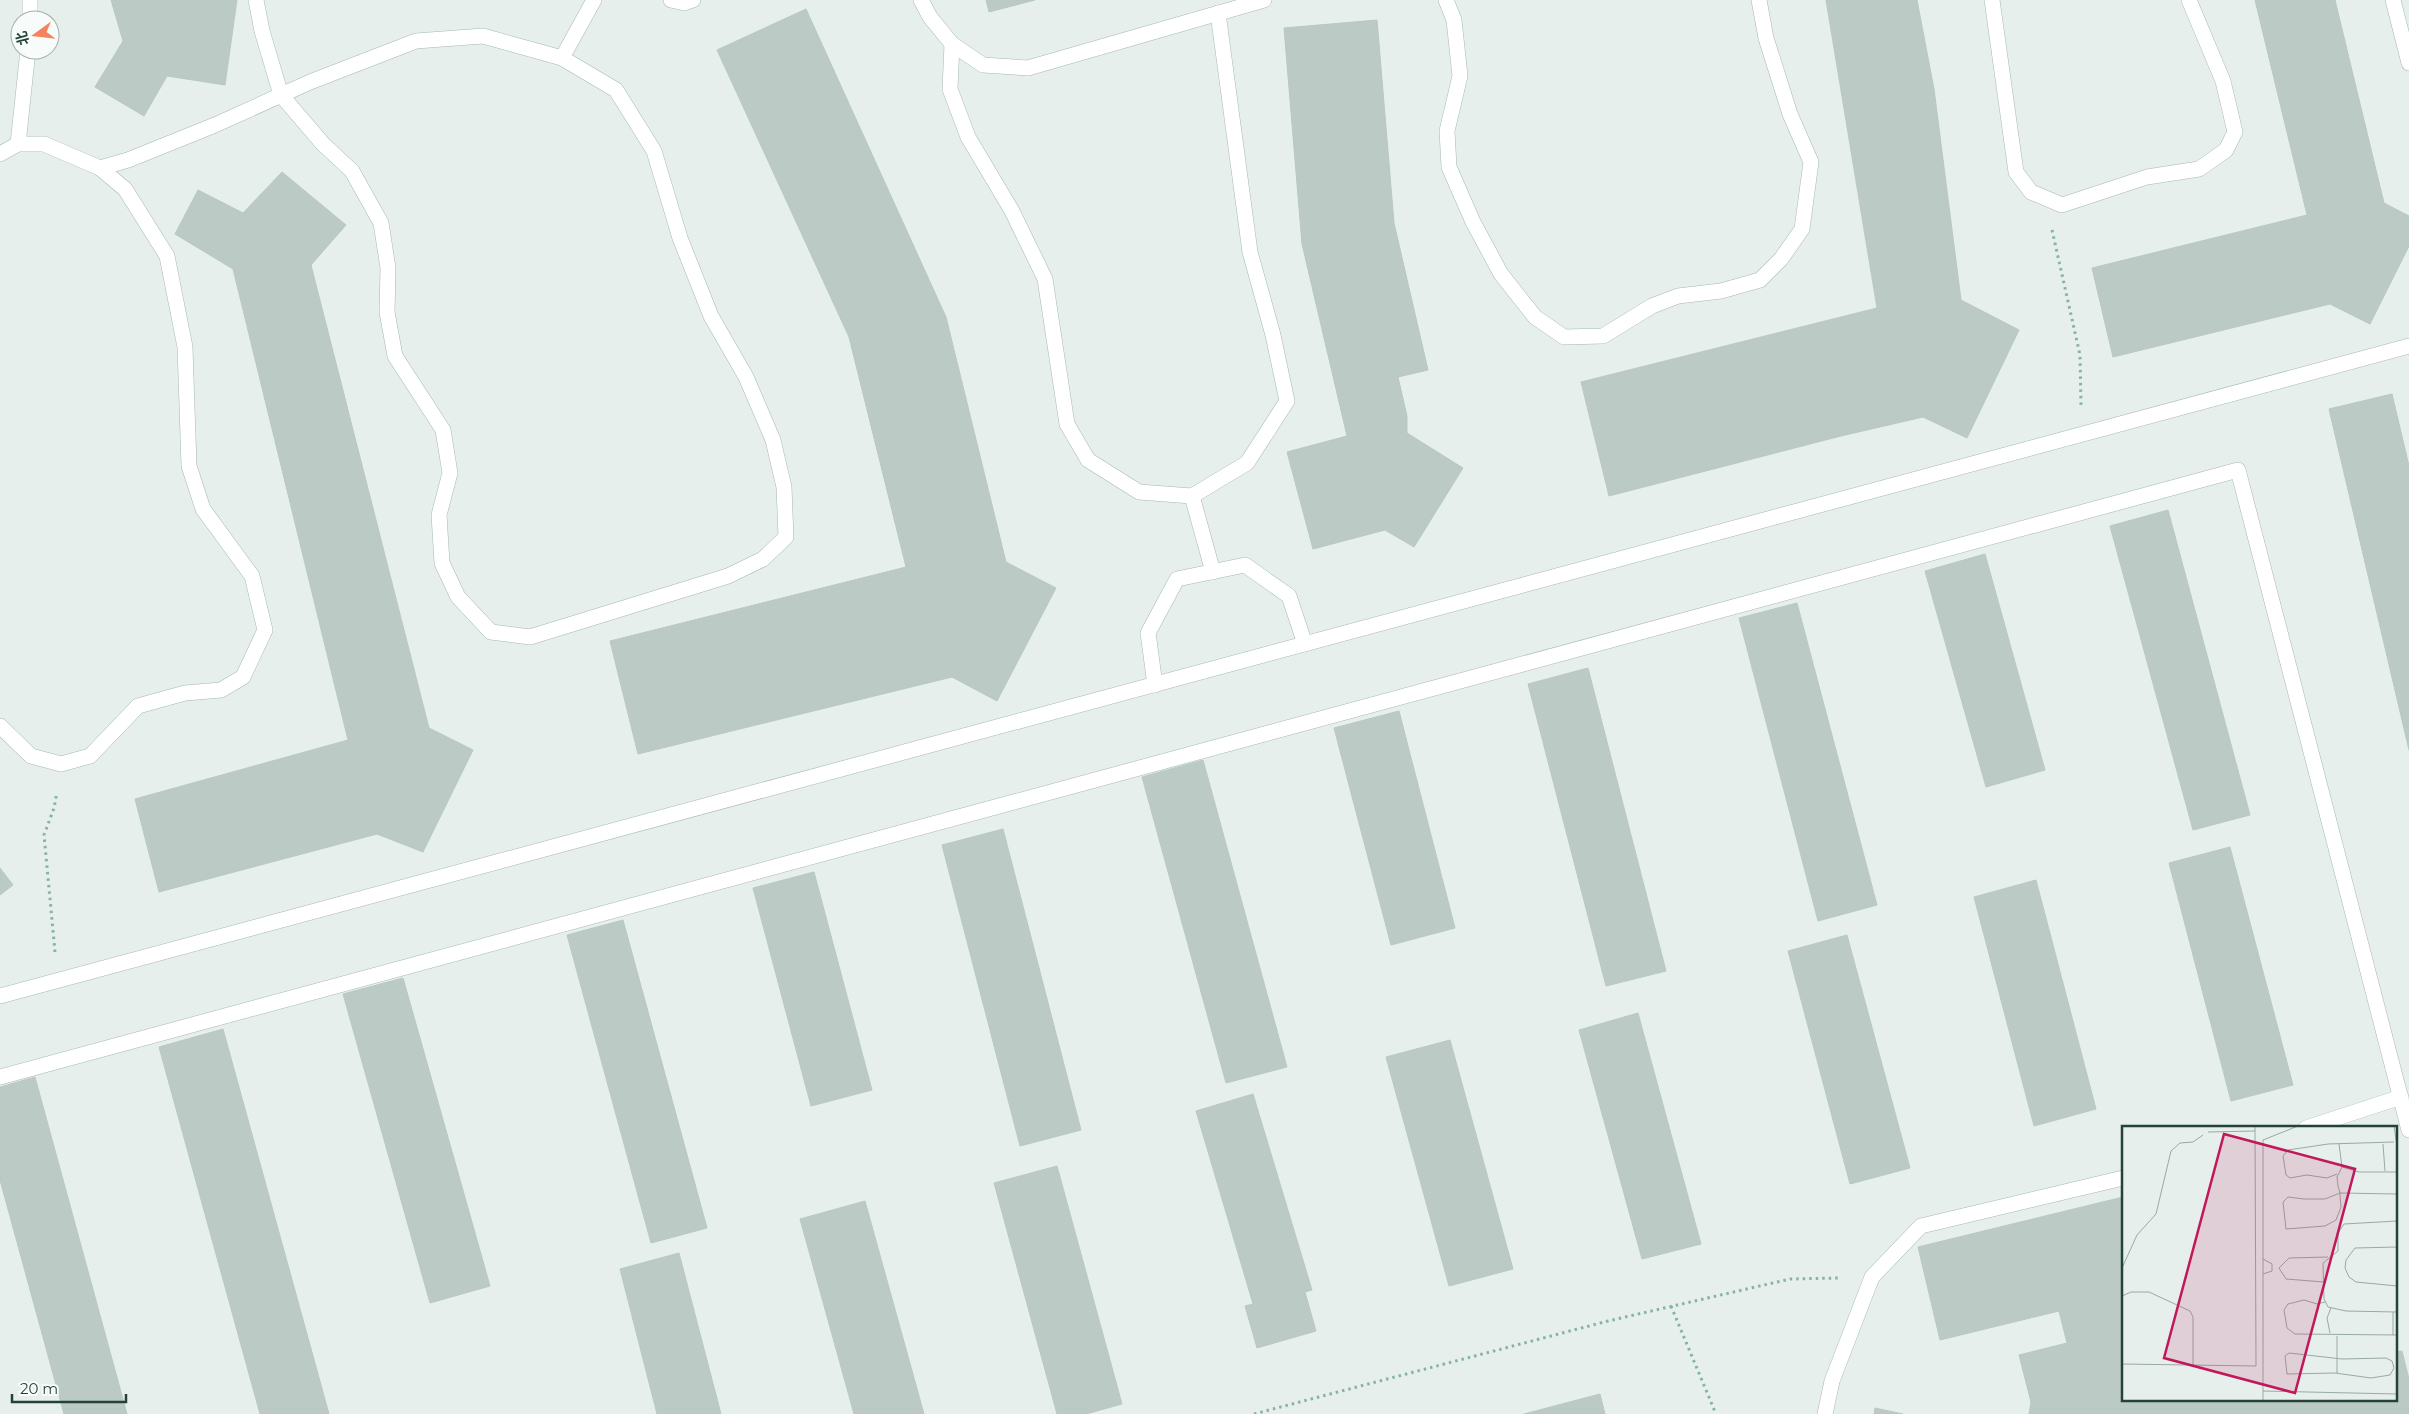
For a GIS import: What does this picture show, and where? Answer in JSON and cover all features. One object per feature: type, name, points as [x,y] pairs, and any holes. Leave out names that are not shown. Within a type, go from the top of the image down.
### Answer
[{"type":"lane","points":[[100,168],[163,146],[281,95],[416,42],[483,36],[562,58],[616,90],[654,151],[680,238],[711,316],[746,377],[774,440],[784,487],[786,537],[764,559],[728,576],[530,637],[491,632],[458,597],[442,563],[439,516],[450,473],[443,430],[395,356],[387,312],[388,268],[381,223],[352,171],[323,144],[281,95],[262,31],[256,0]]},
{"type":"lane","points":[[562,58],[594,0]]},
{"type":"lane","points":[[671,0],[684,3],[693,0]]},
{"type":"lane","points":[[921,0],[930,17],[952,44],[983,65],[1028,68],[1264,0]]},
{"type":"lane","points":[[1446,0],[1454,20],[1460,76],[1447,131],[1449,167],[1473,222],[1501,274],[1535,317],[1564,337],[1603,336],[1652,306],[1678,296],[1721,291],[1760,280],[1781,259],[1802,229],[1811,162],[1790,114],[1766,38],[1759,0]]},
{"type":"lane","points":[[1992,0],[2016,172],[2031,192],[2062,205],[2147,177],[2199,169],[2226,150],[2235,132],[2223,81],[2189,0]]},
{"type":"lane","points":[[2393,0],[2409,63]]},
{"type":"lane","points":[[952,44],[950,89],[968,137],[1012,211],[1045,279],[1067,424],[1088,460],[1139,492],[1192,496],[1247,463],[1287,401],[1274,335],[1250,252],[1218,13]]},
{"type":"lane","points":[[18,144],[27,60]]},
{"type":"lane","points":[[0,154],[18,144],[44,144],[100,168],[125,189],[167,256],[185,348],[189,466],[203,509],[252,576],[265,630],[243,677],[221,690],[185,693],[138,706],[90,756],[62,764],[31,756],[0,726]]},
{"type":"lane","points":[[0,996],[2409,346]]},
{"type":"lane","points":[[0,1077],[2238,470],[2409,1130]]},
{"type":"lane","points":[[1192,496],[1212,572]]},
{"type":"lane","points":[[1155,684],[1148,633],[1176,579],[1245,564],[1289,596],[1305,644]]},
{"type":"lane","points":[[2312,1126],[2400,1098]]},
{"type":"lane","points":[[1825,1414],[1832,1381],[1872,1277],[1921,1226],[2122,1178]]},
{"type":"path","points":[[2062,205],[2051,227],[2080,355],[2082,434]]},
{"type":"path","points":[[58,980],[44,834],[54,808],[62,764]]},
{"type":"path","points":[[1254,1414],[1672,1306],[1790,1279],[1872,1277]]},
{"type":"path","points":[[1672,1306],[1716,1414]]},
{"type":"building","points":[[111,0],[237,0],[225,85],[167,76],[144,116],[95,87],[123,41]]},
{"type":"building","points":[[986,0],[1035,0],[989,12]]},
{"type":"building","points":[[1826,0],[1917,0],[1934,89],[1961,300],[2019,330],[1967,438],[1923,417],[1841,436],[1609,496],[1581,382],[1877,308]]},
{"type":"building","points":[[2255,0],[2335,0],[2384,203],[2409,216],[2409,246],[2370,324],[2330,304],[2113,357],[2092,268],[2307,215]]},
{"type":"building","points":[[806,9],[946,317],[1006,562],[1056,588],[997,701],[952,677],[638,754],[610,641],[906,567],[849,337],[717,50]]},
{"type":"building","points":[[1377,20],[1394,223],[1428,370],[1398,377],[1407,416],[1407,433],[1463,468],[1414,547],[1385,530],[1313,549],[1287,452],[1347,436],[1302,244],[1284,28]]},
{"type":"building","points":[[282,172],[346,225],[311,265],[429,728],[473,750],[423,852],[377,834],[159,892],[135,799],[348,740],[233,269],[175,234],[198,190],[243,213]]},
{"type":"building","points":[[2392,394],[2409,466],[2409,750],[2329,409]]},
{"type":"building","points":[[2168,510],[2250,815],[2193,830],[2110,526]]},
{"type":"building","points":[[1985,554],[2045,770],[1986,787],[1925,571]]},
{"type":"building","points":[[1797,603],[1877,905],[1818,921],[1739,618]]},
{"type":"building","points":[[1588,668],[1666,971],[1606,986],[1528,684]]},
{"type":"building","points":[[1399,711],[1455,928],[1391,945],[1334,728]]},
{"type":"building","points":[[1203,760],[1287,1067],[1226,1083],[1142,777]]},
{"type":"building","points":[[1003,829],[1081,1130],[1020,1146],[942,845]]},
{"type":"building","points":[[2230,847],[2293,1085],[2231,1101],[2169,863]]},
{"type":"building","points":[[0,868],[13,885],[0,895]]},
{"type":"building","points":[[814,872],[872,1090],[811,1106],[753,888]]},
{"type":"building","points":[[2036,880],[2096,1109],[2034,1126],[1974,897]]},
{"type":"building","points":[[623,920],[707,1228],[651,1243],[567,935]]},
{"type":"building","points":[[1847,935],[1910,1168],[1850,1184],[1788,951]]},
{"type":"building","points":[[403,978],[490,1286],[430,1303],[343,994]]},
{"type":"building","points":[[1638,1013],[1701,1244],[1642,1259],[1579,1030]]},
{"type":"building","points":[[223,1029],[329,1414],[260,1414],[159,1047]]},
{"type":"building","points":[[1450,1040],[1513,1269],[1449,1286],[1386,1057]]},
{"type":"building","points":[[35,1077],[127,1414],[64,1414],[0,1180],[0,1087]]},
{"type":"building","points":[[1253,1094],[1312,1290],[1305,1292],[1316,1331],[1257,1348],[1245,1306],[1253,1304],[1196,1111]]},
{"type":"building","points":[[1057,1166],[1122,1404],[1086,1414],[1057,1414],[994,1183]]},
{"type":"building","points":[[2122,1197],[2122,1402],[2396,1402],[2396,1352],[2402,1351],[2409,1379],[2409,1414],[2029,1414],[2031,1402],[2019,1355],[2067,1343],[2059,1311],[1940,1340],[1918,1247]]},
{"type":"building","points":[[865,1201],[924,1414],[854,1414],[800,1219]]},
{"type":"building","points":[[679,1253],[721,1414],[657,1414],[620,1269]]},
{"type":"building","points":[[1600,1394],[1605,1414],[1524,1414]]},
{"type":"building","points":[[1875,1408],[1903,1414],[1874,1414]]}]
